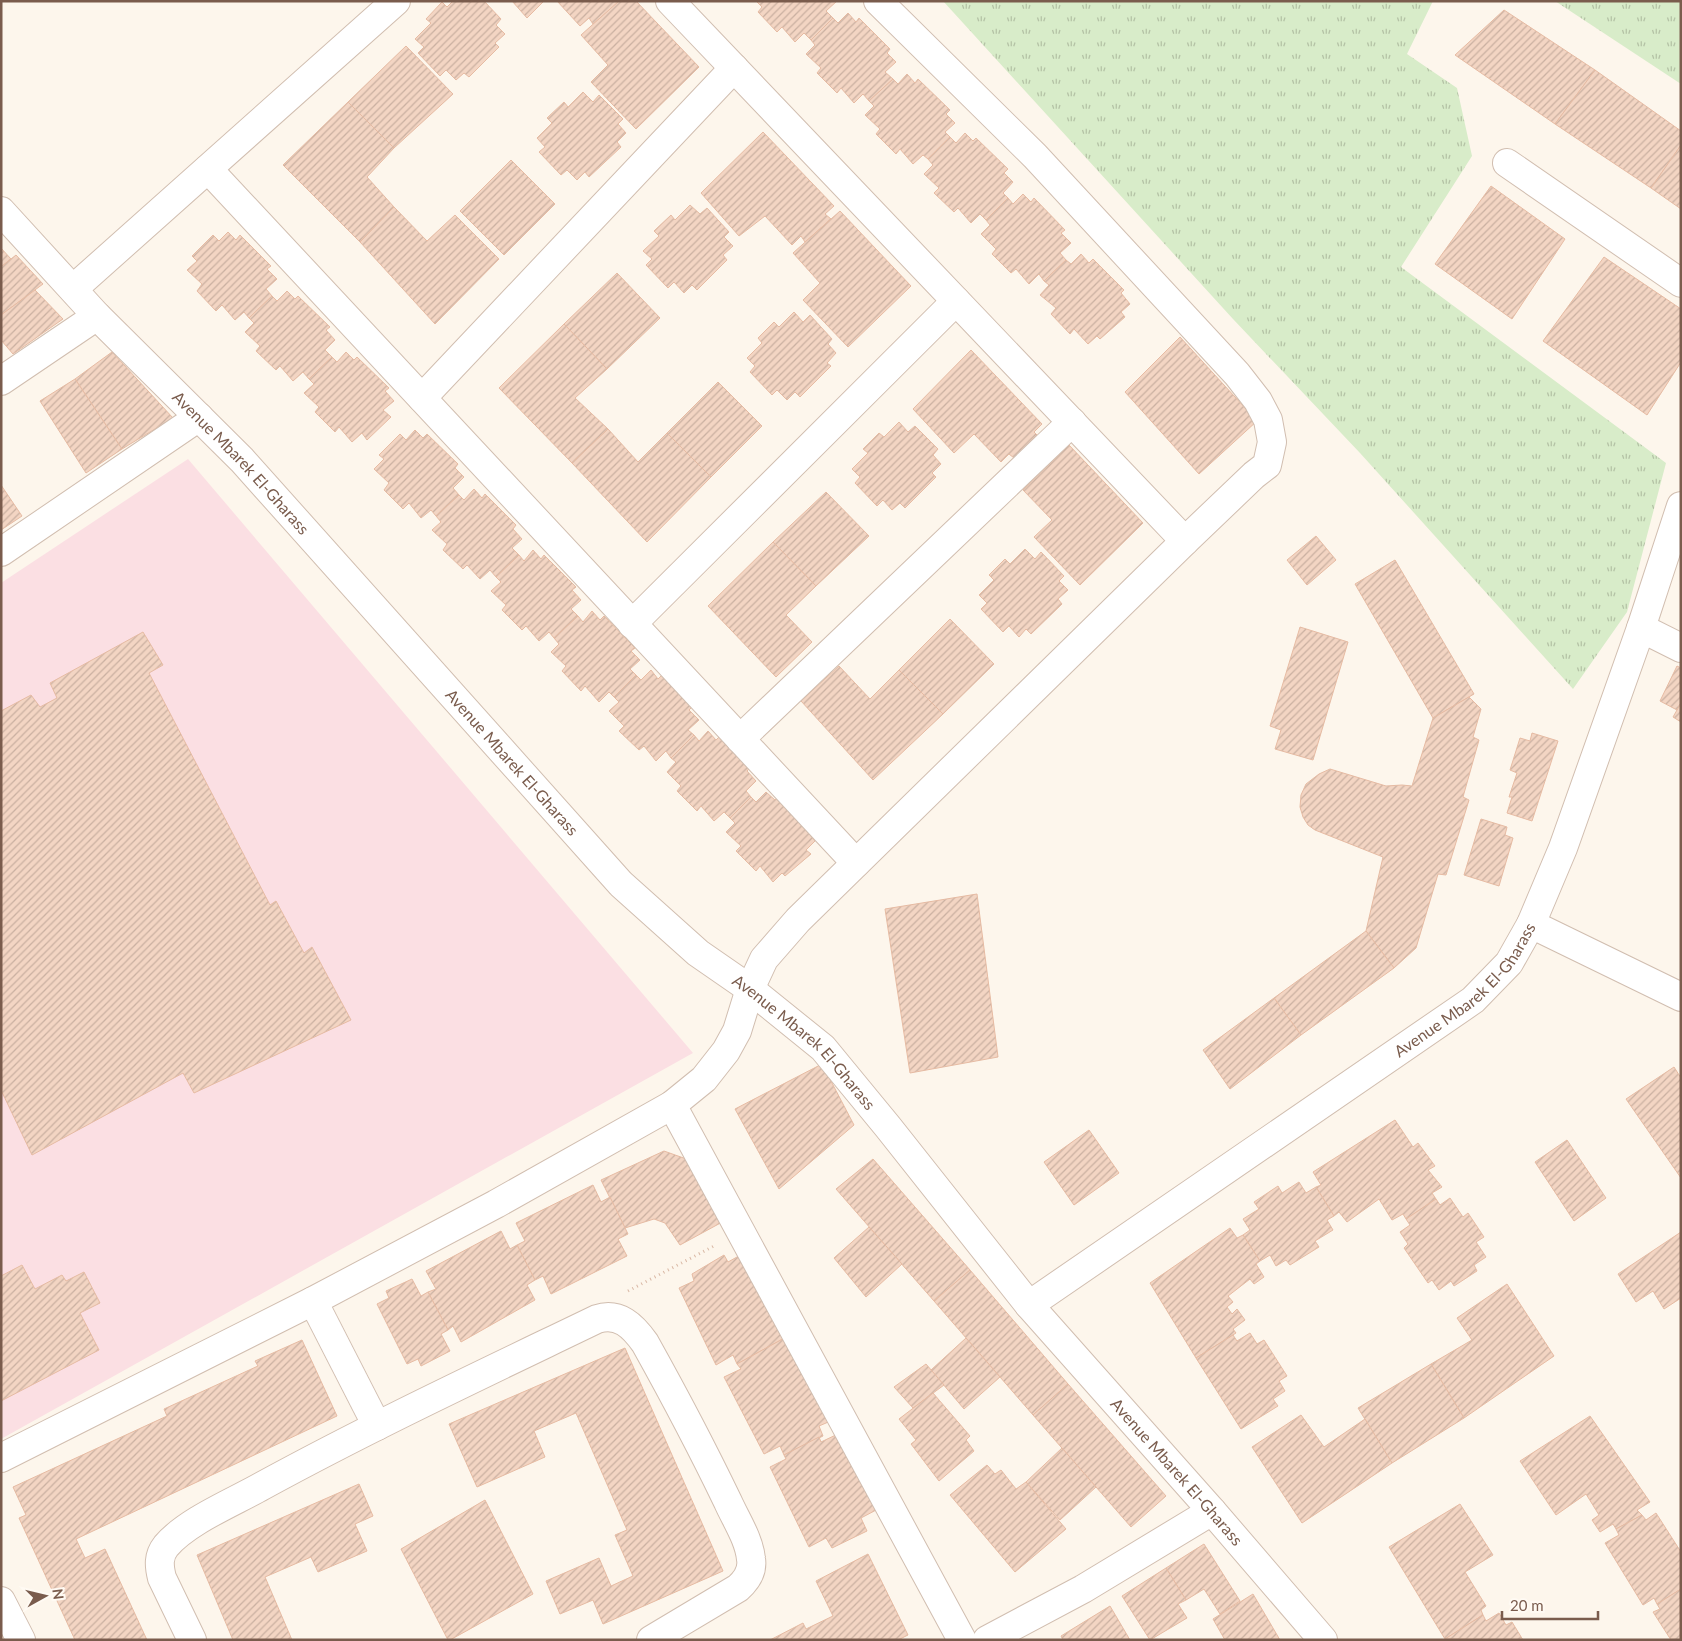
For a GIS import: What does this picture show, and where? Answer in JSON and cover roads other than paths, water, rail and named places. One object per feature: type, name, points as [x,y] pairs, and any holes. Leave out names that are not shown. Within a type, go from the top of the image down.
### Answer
[{"type":"street","points":[[73,289],[396,1]]},
{"type":"street","points":[[670,1],[1185,541]]},
{"type":"street","points":[[1,1458],[313,1301],[496,1204],[672,1105],[704,1079],[726,1051],[737,1031],[750,989],[764,959],[798,920],[1185,541],[1254,475],[1268,465],[1272,442],[1268,420],[1258,401],[1238,374],[1036,156],[878,1]]},
{"type":"street","points":[[422,398],[734,68]]},
{"type":"street","points":[[1507,163],[1681,283]]},
{"type":"street","points":[[208,169],[856,863]]},
{"type":"street","name":"Avenue Mbarek El-Gharass","points":[[1,211],[97,316],[242,460],[621,884],[698,952],[750,989],[823,1048],[1029,1305],[1212,1511],[1323,1640]]},
{"type":"street","points":[[632,624],[956,301]]},
{"type":"street","points":[[1,381],[97,316]]},
{"type":"street","points":[[1,552],[199,417]]},
{"type":"street","points":[[740,739],[1072,422]]},
{"type":"street","name":"Avenue Mbarek El-Gharass","points":[[1029,1305],[1473,1000],[1509,963],[1531,924],[1563,848],[1641,628],[1681,506]]},
{"type":"street","points":[[1641,628],[1681,648]]},
{"type":"street","points":[[1531,924],[1681,997]]},
{"type":"street","points":[[672,1105],[962,1640]]},
{"type":"street","points":[[313,1301],[377,1426]]},
{"type":"street","points":[[192,1640],[162,1578],[159,1561],[161,1554],[168,1544],[196,1522],[377,1426],[606,1316],[623,1320],[635,1330],[645,1343],[700,1444],[745,1538],[751,1556],[751,1570],[738,1588],[651,1640]]},
{"type":"street","points":[[987,1640],[1083,1589],[1212,1511]]},
{"type":"street","points":[[1,1601],[21,1640]]}]
